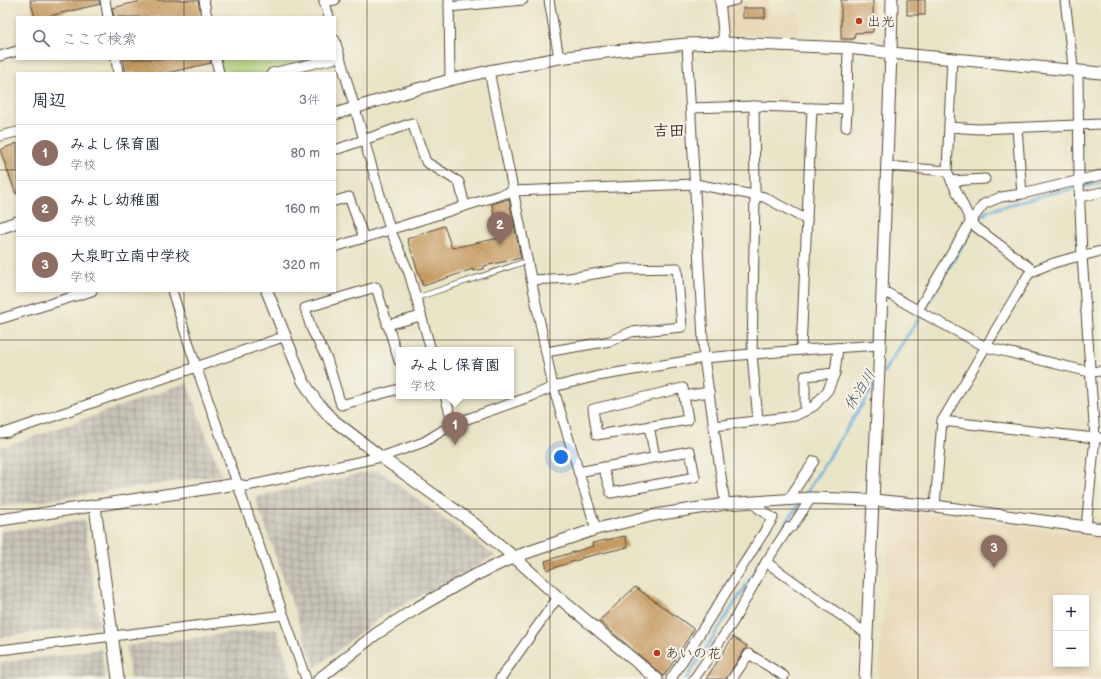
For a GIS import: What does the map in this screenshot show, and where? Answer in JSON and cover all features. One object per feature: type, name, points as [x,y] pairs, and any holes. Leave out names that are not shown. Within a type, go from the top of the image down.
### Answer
[{"type":"street","points":[[105,0],[108,16]]},
{"type":"street","points":[[204,0],[207,16]]},
{"type":"street","points":[[328,16],[324,1],[335,0]]},
{"type":"street","points":[[450,80],[449,4],[523,0]]},
{"type":"street","points":[[549,0],[558,58]]},
{"type":"street","points":[[724,43],[720,2],[736,0]]},
{"type":"street","points":[[865,679],[880,346],[892,0]]},
{"type":"street","points":[[1065,0],[1075,70],[1079,126],[1079,181],[1082,256],[1090,372],[1098,438],[1086,527]]},
{"type":"street","points":[[336,114],[403,93],[489,71],[558,58],[687,44],[724,43],[848,48],[1101,73]]},
{"type":"street","points":[[687,44],[704,358],[725,504]]},
{"type":"street","points":[[846,127],[848,48]]},
{"type":"street","points":[[0,56],[16,51]]},
{"type":"street","points":[[336,58],[355,107],[390,229],[409,273],[430,347]]},
{"type":"street","points":[[952,58],[947,171],[972,222],[1034,270]]},
{"type":"street","points":[[116,60],[118,72]]},
{"type":"street","points":[[216,60],[219,72]]},
{"type":"street","points":[[276,72],[327,60]]},
{"type":"street","points":[[489,71],[553,387],[596,529]]},
{"type":"street","points":[[691,108],[754,106],[847,108]]},
{"type":"street","points":[[754,106],[752,354],[758,420]]},
{"type":"street","points":[[801,350],[812,108]]},
{"type":"street","points":[[338,149],[412,123],[426,162],[459,182],[466,206]]},
{"type":"street","points":[[949,127],[978,129],[1101,124]]},
{"type":"street","points":[[1017,128],[1022,194]]},
{"type":"street","points":[[0,136],[16,132]]},
{"type":"street","points":[[886,166],[947,171]]},
{"type":"street","points":[[918,310],[984,204],[1001,197],[1022,194],[1101,175]]},
{"type":"street","points":[[952,180],[985,179]]},
{"type":"street","points":[[336,247],[513,191],[695,184],[764,197],[806,220]]},
{"type":"street","points":[[1080,196],[1101,192]]},
{"type":"street","points":[[336,201],[349,197],[364,238]]},
{"type":"street","points":[[0,228],[16,222]]},
{"type":"street","points":[[935,506],[942,422],[1028,275],[1034,270],[1050,264],[1101,251]]},
{"type":"street","points":[[531,280],[569,278],[624,269],[678,268],[682,327],[631,332],[610,341],[546,352]]},
{"type":"street","points":[[396,351],[376,287],[305,308],[311,328],[327,359],[341,405],[396,390]]},
{"type":"street","points":[[882,290],[986,347],[1090,372],[1101,371]]},
{"type":"street","points":[[0,319],[89,292]]},
{"type":"street","points":[[172,292],[196,366],[306,679]]},
{"type":"street","points":[[267,292],[303,381],[316,401],[332,419],[381,457],[454,509],[514,557],[558,597],[656,679]]},
{"type":"street","points":[[388,326],[421,316]]},
{"type":"street","points":[[0,434],[286,336]]},
{"type":"street","points":[[0,520],[238,484],[247,486],[381,457],[424,442],[453,424],[553,387],[598,376],[704,358],[801,350],[880,346]]},
{"type":"street","points":[[714,426],[795,416],[814,406],[828,390],[835,373],[838,348]]},
{"type":"street","points":[[805,411],[805,376],[835,373]]},
{"type":"street","points":[[683,388],[684,396],[688,420],[597,435],[593,409],[683,388]]},
{"type":"street","points":[[684,396],[709,392]]},
{"type":"street","points":[[446,399],[453,424]]},
{"type":"street","points":[[942,422],[1098,438]]},
{"type":"street","points":[[649,426],[655,458]]},
{"type":"street","points":[[578,472],[603,467],[655,458],[690,451],[695,477],[611,493],[603,467]]},
{"type":"street","points":[[790,500],[814,461]]},
{"type":"street","points":[[694,679],[733,622],[766,562],[789,527],[792,527],[808,499]]},
{"type":"street","points":[[319,679],[376,634],[469,578],[514,557],[596,529],[655,515],[725,504],[753,502],[808,499],[873,500],[935,506],[1101,529]]},
{"type":"street","points":[[671,679],[773,518],[758,508],[753,502]]},
{"type":"street","points":[[95,506],[118,679]]},
{"type":"street","points":[[766,562],[867,634]]},
{"type":"street","points":[[500,679],[558,597]]},
{"type":"street","points":[[0,650],[283,614]]},
{"type":"street","points":[[732,679],[749,654],[784,676]]},
{"type":"lane","points":[[416,298],[527,261]]},
{"type":"shaded area","points":[[754,0],[768,0],[772,15],[799,12],[798,37],[729,35],[724,9],[726,6]]},
{"type":"shaded area","points":[[187,383],[221,475],[0,507],[0,446],[7,446]]},
{"type":"shaded area","points":[[378,470],[495,556],[382,616],[315,668],[255,497]]},
{"type":"shaded area","points":[[902,512],[935,515],[1101,538],[1101,679],[878,679],[891,522]]},
{"type":"shaded area","points":[[84,519],[99,625],[0,637],[0,532]]},
{"type":"shaded area","points":[[276,628],[293,679],[130,679],[126,646]]},
{"type":"shaded area","points":[[101,649],[105,679],[0,679],[0,663]]},
{"type":"green space","points":[[216,60],[329,60],[276,72],[219,72]]},
{"type":"building","points":[[30,0],[99,0],[100,4],[49,16],[35,16]]},
{"type":"building","points":[[145,0],[198,0],[201,16],[114,16],[112,8]]},
{"type":"building","points":[[841,0],[873,0],[873,32],[855,33],[854,39],[841,39]]},
{"type":"building","points":[[907,0],[925,0],[925,15],[907,15]]},
{"type":"building","points":[[743,8],[765,8],[765,18],[743,18]]},
{"type":"building","points":[[123,60],[210,60],[211,63],[171,72],[126,72]]},
{"type":"building","points":[[16,143],[16,194],[0,150]]},
{"type":"building","points":[[509,199],[521,258],[484,266],[484,269],[473,271],[473,269],[423,286],[407,239],[444,226],[452,248],[499,238],[492,204]]},
{"type":"building","points":[[625,536],[628,547],[581,558],[547,570],[545,561],[593,546],[592,543]]},
{"type":"building","name":"あいの花","points":[[635,587],[694,629],[664,676],[599,621]]},
{"type":"building","points":[[733,637],[747,646],[726,679],[706,679]]},
{"type":"waterway","name":"休泊川","points":[[883,373],[919,318],[978,219],[988,211],[1035,197],[1101,183]]},
{"type":"waterway","name":"休泊川","points":[[804,496],[874,386]]},
{"type":"waterway","name":"休泊川","points":[[783,528],[800,502]]},
{"type":"waterway","name":"休泊川","points":[[686,679],[760,564]]},
{"type":"place","name":"出光","points":[[859,21]]},
{"type":"place","name":"みよし幼稚園","points":[[500,245]]},
{"type":"place","name":"みよし保育園","points":[[455,445]]},
{"type":"place","name":"大泉町立南中学校","points":[[994,568]]},
{"type":"place","name":"あいの花","points":[[657,653]]},
{"type":"district","name":"吉田","points":[[669,131]]}]
